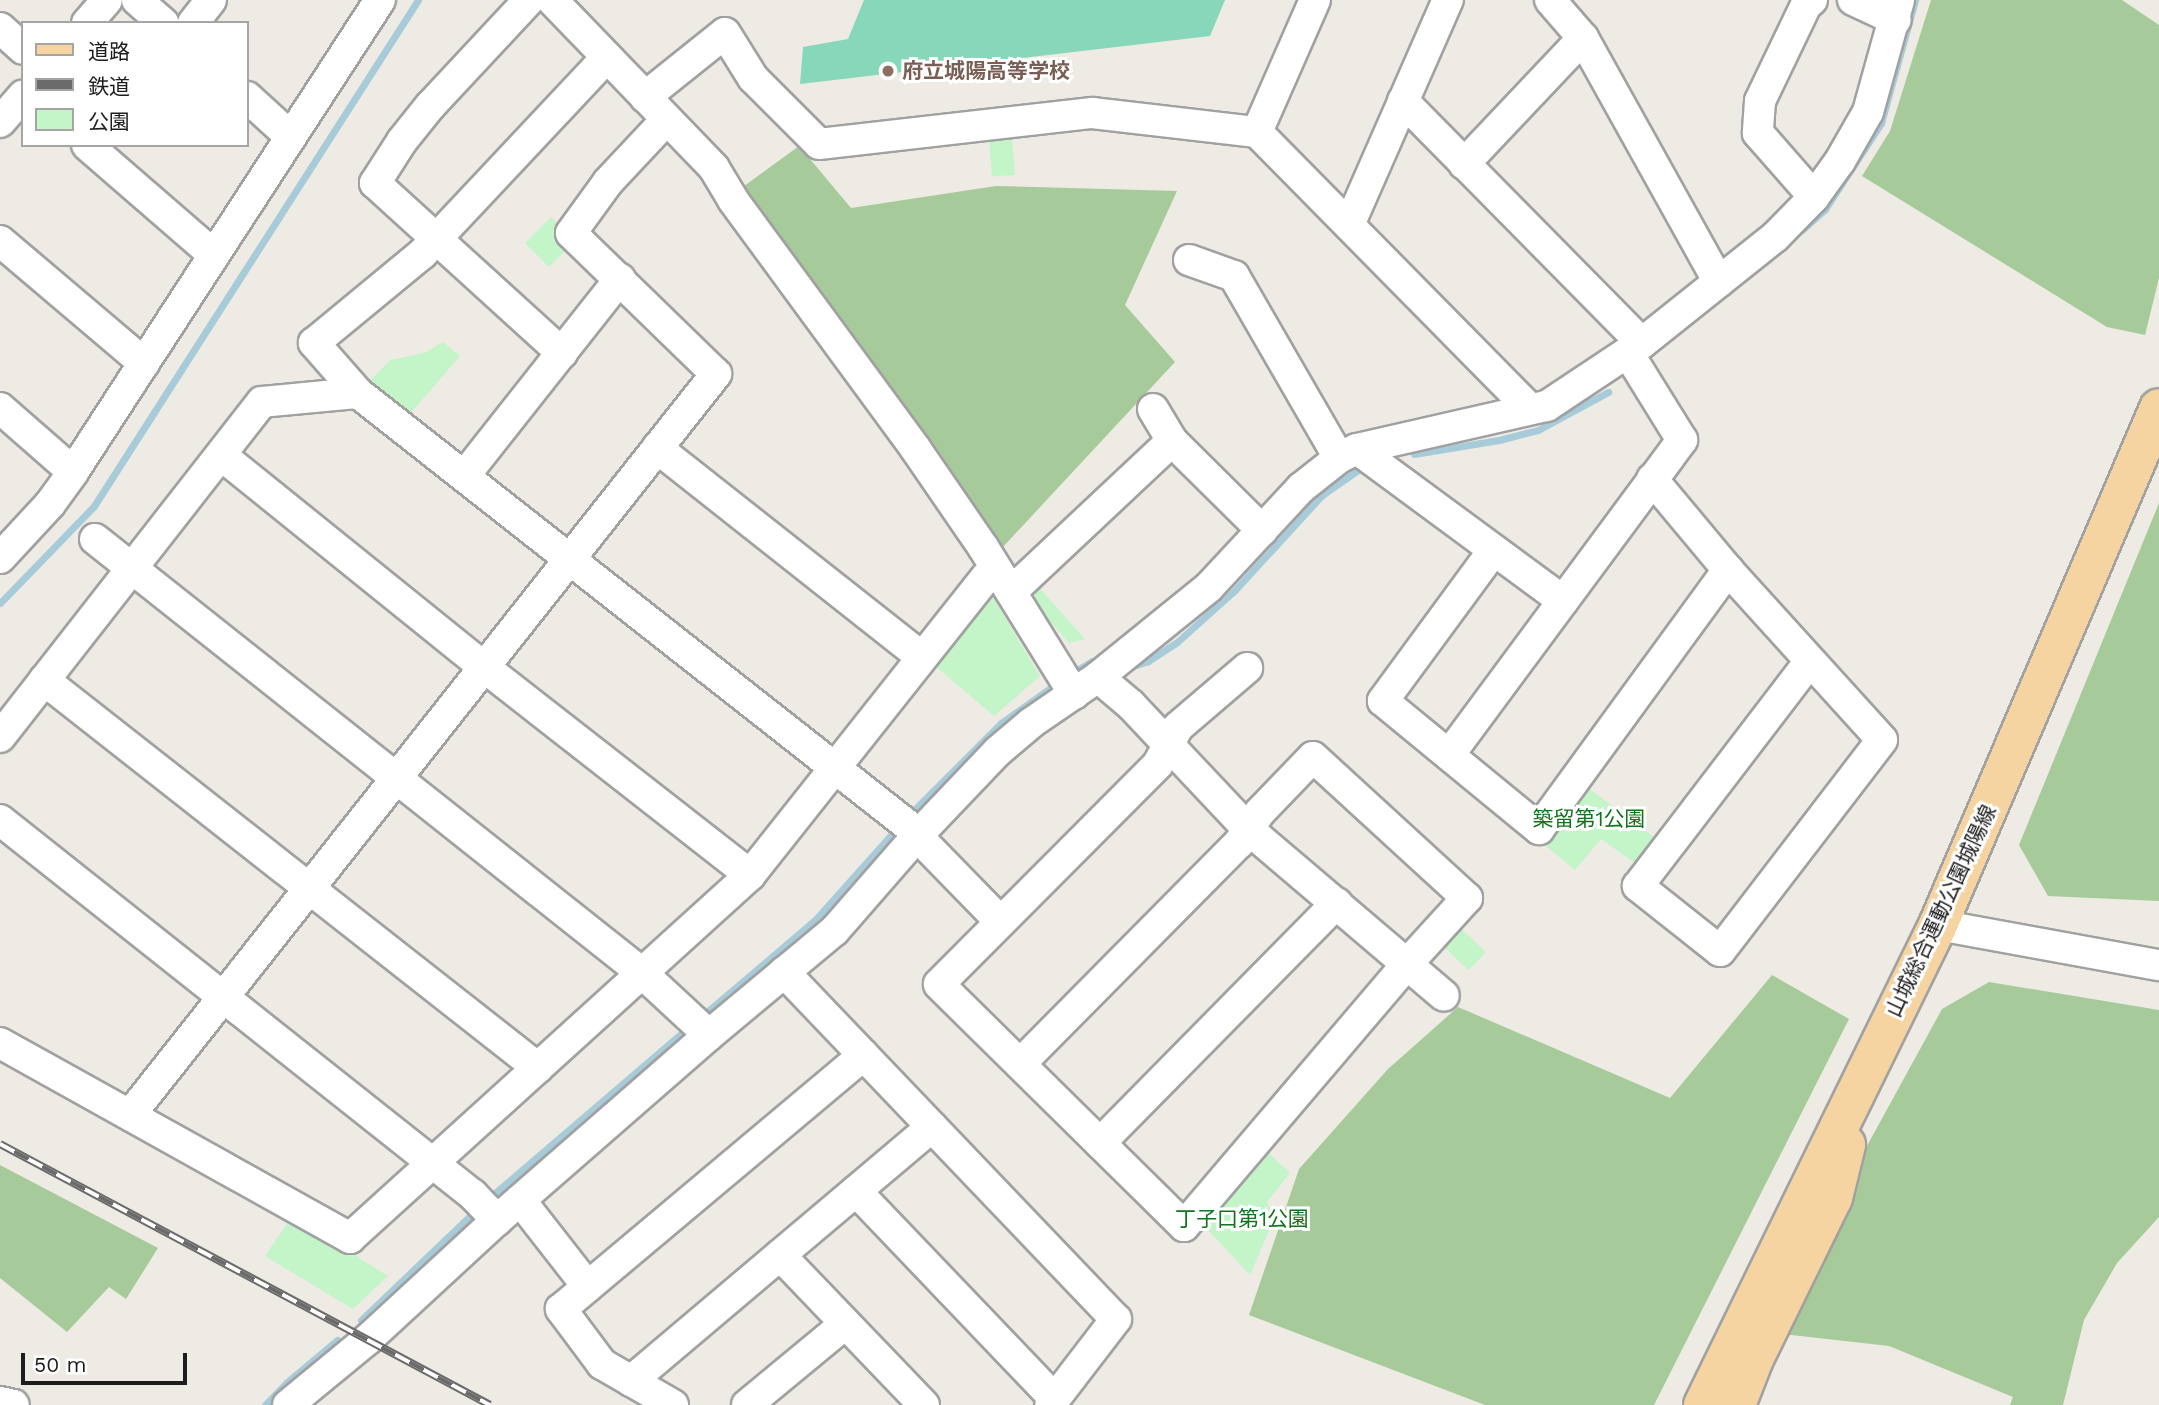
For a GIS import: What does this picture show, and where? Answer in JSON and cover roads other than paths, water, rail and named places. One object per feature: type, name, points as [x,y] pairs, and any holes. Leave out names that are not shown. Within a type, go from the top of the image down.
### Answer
[{"type":"main road","name":"山城総合運動公園城陽線","points":[[1703,1405],[1799,1238],[1851,1101],[1938,925],[2159,408]]},
{"type":"main road","points":[[1735,1405],[1799,1238]]},
{"type":"street","points":[[89,21],[107,0]]},
{"type":"street","points":[[138,0],[161,21]]},
{"type":"street","points":[[195,21],[211,0]]},
{"type":"street","points":[[0,558],[50,504],[74,471],[380,0]]},
{"type":"street","points":[[529,0],[430,106],[402,141],[375,183],[562,354]]},
{"type":"street","points":[[552,0],[714,168],[733,200],[915,448],[999,584],[1067,683]]},
{"type":"street","points":[[1256,132],[1315,0]]},
{"type":"street","points":[[1349,225],[1448,0]]},
{"type":"street","points":[[1550,0],[1583,38],[1719,282]]},
{"type":"street","points":[[1812,0],[1806,5],[1760,101],[1758,132],[1814,197]]},
{"type":"street","points":[[288,1405],[368,1339],[486,1208],[520,1200],[699,1024],[784,972],[834,931],[910,828],[998,751],[1067,683],[1098,677],[1209,587],[1301,488],[1348,454],[1547,406],[1635,348],[1775,237],[1814,197],[1840,161],[1868,112],[1898,10],[1853,0]]},
{"type":"street","points":[[0,29],[21,47]]},
{"type":"street","points":[[645,97],[724,33],[753,78],[819,144],[1092,113],[1256,132],[1531,409]]},
{"type":"street","points":[[1464,164],[1583,38]]},
{"type":"street","points":[[607,57],[422,254],[314,343],[358,393],[836,767],[910,828],[1000,921]]},
{"type":"street","points":[[0,122],[21,98]]},
{"type":"street","points":[[248,98],[291,137]]},
{"type":"street","points":[[1403,101],[1635,348],[1682,440],[1449,755]]},
{"type":"street","points":[[130,1115],[716,374],[571,233],[608,182],[667,119]]},
{"type":"street","points":[[90,147],[214,255]]},
{"type":"street","points":[[0,241],[144,363]]},
{"type":"street","points":[[1189,260],[1234,276],[1348,454],[1563,601]]},
{"type":"street","points":[[465,475],[621,279]]},
{"type":"street","points":[[0,737],[262,401],[358,393]]},
{"type":"street","points":[[0,408],[74,471]]},
{"type":"street","points":[[1153,409],[1172,441],[1262,530]]},
{"type":"street","points":[[0,1042],[351,1238],[750,875],[922,657],[999,584],[1172,441]]},
{"type":"street","points":[[657,448],[922,657]]},
{"type":"street","points":[[220,454],[484,667],[750,875]]},
{"type":"street","points":[[1652,479],[1728,570],[1882,740],[1720,951],[1638,886],[1810,661]]},
{"type":"street","points":[[95,539],[642,973],[699,1024]]},
{"type":"street","points":[[1493,551],[1383,701],[1539,830],[1728,570]]},
{"type":"street","points":[[1020,1064],[1239,843],[1260,812],[1313,757],[1467,898],[1407,964],[1184,1226],[939,984],[1158,764],[1178,727],[1247,668]]},
{"type":"street","points":[[1098,677],[1131,705],[1248,829],[1444,996]]},
{"type":"street","points":[[44,680],[538,1068]]},
{"type":"street","points":[[0,820],[433,1163],[486,1208]]},
{"type":"street","points":[[1100,1143],[1337,903]]},
{"type":"street","points":[[1938,925],[2159,965]]},
{"type":"street","points":[[784,972],[1116,1319],[1053,1402],[856,1191]]},
{"type":"street","points":[[673,1405],[601,1364],[561,1309],[864,1055]]},
{"type":"street","points":[[631,1381],[932,1127]]},
{"type":"street","points":[[520,1200],[588,1287]]},
{"type":"street","points":[[780,1255],[845,1324],[911,1401]]},
{"type":"street","points":[[747,1405],[845,1324]]},
{"type":"street","points":[[0,1402],[14,1405]]},
{"type":"waterway","points":[[0,603],[94,506],[418,0]]},
{"type":"waterway","points":[[1802,230],[1825,209],[1881,123],[1915,0]]},
{"type":"waterway","points":[[1414,454],[1499,440],[1538,430],[1608,392]]},
{"type":"waterway","points":[[1133,666],[1148,661],[1176,643],[1235,590],[1322,495],[1361,468]]},
{"type":"waterway","points":[[1069,675],[1092,661]]},
{"type":"waterway","points":[[907,817],[1001,723],[1059,682]]},
{"type":"waterway","points":[[701,1017],[815,920],[899,826]]},
{"type":"waterway","points":[[488,1199],[689,1027]]},
{"type":"waterway","points":[[361,1320],[477,1209]]},
{"type":"waterway","points":[[265,1405],[286,1383],[337,1340]]},
{"type":"railway","points":[[0,1144],[490,1405]]},
{"type":"place","name":"府立城陽高等学校","points":[[888,71]]},
{"type":"park label","name":"築留第1公園","points":[[1589,819]]},
{"type":"park label","name":"丁子口第1公園","points":[[1242,1219]]}]
